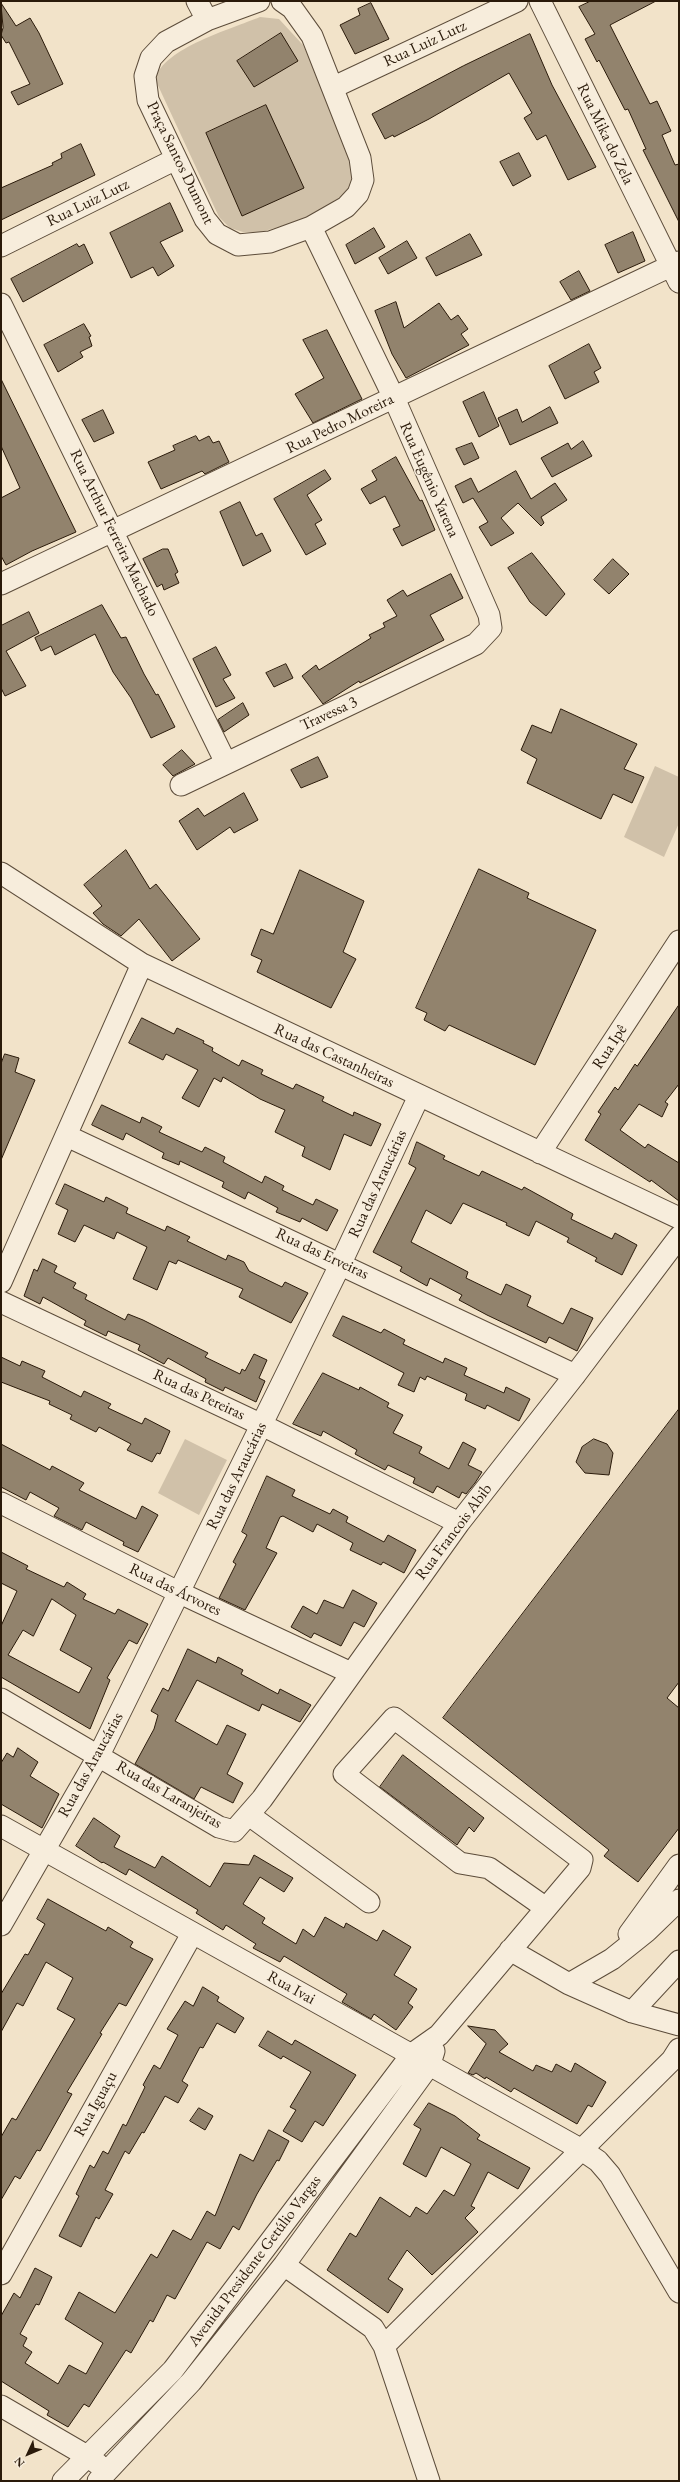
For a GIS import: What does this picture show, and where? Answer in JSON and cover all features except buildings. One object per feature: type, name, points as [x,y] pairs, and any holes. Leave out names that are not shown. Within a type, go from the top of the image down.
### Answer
[{"type":"street","points":[[197,1],[206,20]]},
{"type":"street","name":"Praça Santos Dumont","points":[[259,1],[206,20],[166,42],[151,58],[145,76],[148,100],[205,219],[217,234],[238,245],[270,242],[311,227],[346,207],[358,194],[363,180],[360,158],[334,87],[312,36],[292,8],[282,1]]},
{"type":"street","name":"Rua Luiz Lutz","points":[[334,87],[517,1]]},
{"type":"street","name":"Rua Mika do Zela","points":[[540,1],[676,270]]},
{"type":"street","name":"Rua Luiz Lutz","points":[[1,246],[176,159]]},
{"type":"street","name":"Rua Eugênio Yarena","points":[[311,227],[394,398],[489,615],[491,628],[476,644]]},
{"type":"street","name":"Rua Pedro Moreira","points":[[1,584],[114,532],[394,398],[676,270]]},
{"type":"street","name":"Rua Arthur Ferreira Machado","points":[[1,304],[226,763]]},
{"type":"street","name":"Travessa 3","points":[[181,785],[476,644]]},
{"type":"street","name":"Rua das Castanheiras","points":[[1,873],[142,964],[679,1218]]},
{"type":"street","name":"Rua Ipê","points":[[540,1153],[679,941]]},
{"type":"street","points":[[1,1282],[142,964]]},
{"type":"street","name":"Rua das Araucárias","points":[[1,1925],[99,1754],[180,1593],[341,1263],[419,1096]]},
{"type":"street","name":"Rua das Erveiras","points":[[67,1136],[341,1263],[575,1375]]},
{"type":"street","name":"Rua Francois Abib","points":[[234,1831],[249,1815],[459,1523],[575,1375],[679,1237]]},
{"type":"street","name":"Rua das Pereiras","points":[[1,1302],[262,1425],[459,1523]]},
{"type":"street","name":"Rua das Árvores","points":[[1,1503],[180,1593],[351,1673]]},
{"type":"street","name":"Rua das Laranjeiras","points":[[1,1699],[99,1754],[219,1827],[234,1831]]},
{"type":"street","name":"Avenida Presidente Getúlio Vargas","points":[[63,2481],[173,2370],[412,2054],[439,2036],[580,1868],[582,1860],[394,1718],[344,1774],[460,1864],[489,1868],[546,1908]]},
{"type":"street","points":[[249,1815],[369,1902]]},
{"type":"street","name":"Rua Ivai","points":[[1,1826],[192,1934],[412,2054],[582,2150],[598,2161],[610,2175],[679,2292]]},
{"type":"street","points":[[612,1959],[679,1865]]},
{"type":"street","points":[[569,1984],[612,1959],[647,1931],[679,1900]]},
{"type":"street","name":"Rua Iguaçu","points":[[1,2274],[192,1934]]},
{"type":"street","points":[[510,1950],[569,1984],[632,2012],[679,2025]]},
{"type":"street","points":[[632,2012],[679,1961]]},
{"type":"street","name":"Avenida Presidente Getúlio Vargas","points":[[102,2476],[191,2382],[284,2265],[430,2064],[439,2036]]},
{"type":"street","points":[[384,2346],[672,2060],[679,2048]]},
{"type":"street","points":[[284,2265],[373,2328],[384,2346],[429,2481]]},
{"type":"street","points":[[1,2406],[87,2456],[102,2476]]},
{"type":"shaded area","points":[[260,17],[279,19],[303,45],[353,151],[355,177],[349,191],[325,207],[299,221],[261,232],[243,232],[230,228],[219,217],[155,79],[161,68],[171,58],[185,49],[216,34]]},
{"type":"shaded area","points":[[655,766],[679,777],[679,823],[664,857],[624,837]]},
{"type":"shaded area","points":[[185,1439],[227,1460],[199,1515],[158,1493]]}]
